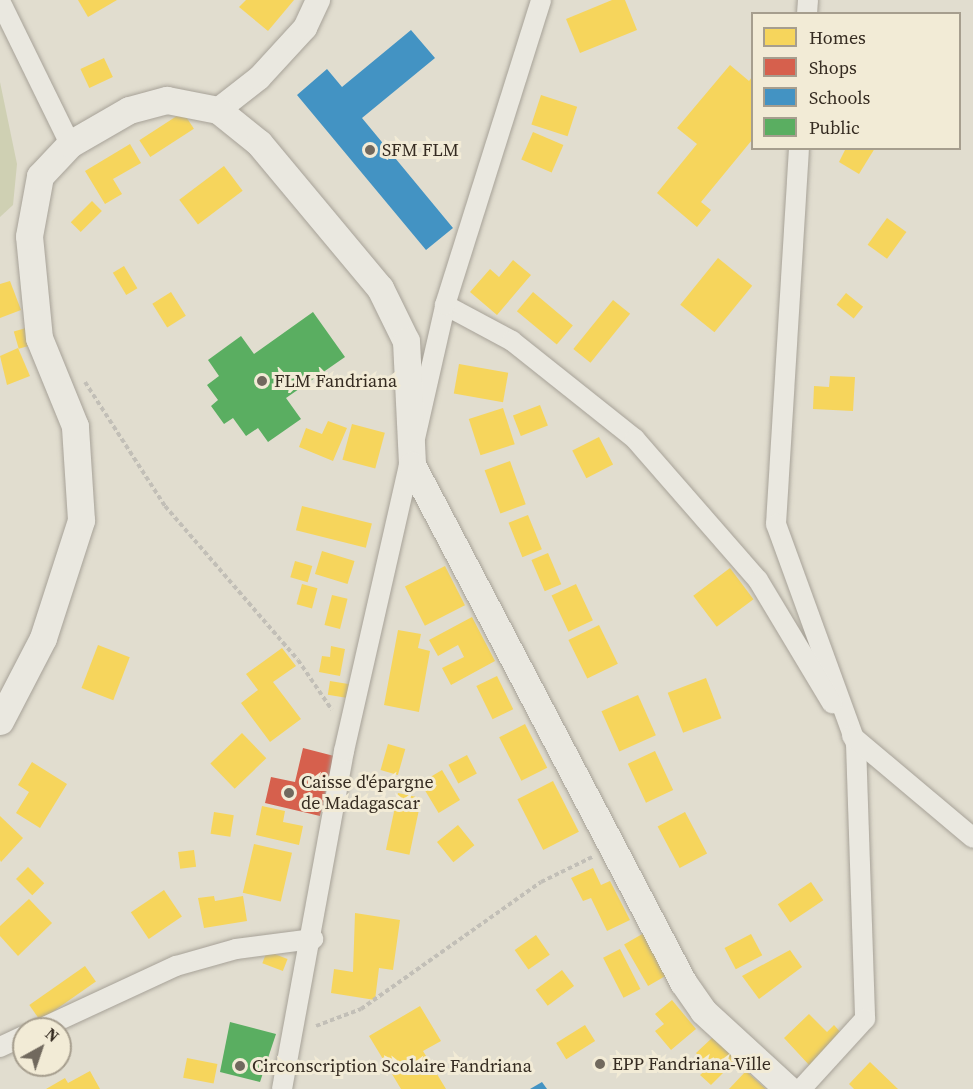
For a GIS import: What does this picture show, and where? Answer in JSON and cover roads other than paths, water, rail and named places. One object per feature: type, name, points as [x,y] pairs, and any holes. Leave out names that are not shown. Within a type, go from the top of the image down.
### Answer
[{"type":"main road","points":[[0,721],[46,628],[81,520],[75,426],[39,338],[29,236],[40,176],[70,144],[129,110],[167,100],[218,110],[259,143],[380,288],[406,341],[412,465],[609,849],[703,1011],[788,1089]]},
{"type":"street","points":[[218,110],[259,78],[305,28],[318,0]]},
{"type":"street","points":[[282,1088],[313,939],[345,751],[412,465],[445,305],[541,0]]},
{"type":"street","points":[[0,1],[70,144]]},
{"type":"street","points":[[799,150],[776,524],[856,744],[865,1019],[801,1089]]},
{"type":"street","points":[[445,305],[512,341],[635,439],[758,580],[856,744],[973,838]]},
{"type":"street","points":[[66,1017],[176,966],[236,949],[313,939]]},
{"type":"place","name":"SFM FLM","points":[[370,150]]},
{"type":"place","name":"FLM Fandriana","points":[[262,381]]},
{"type":"place","name":"Caisse d'épargne de Madagascar","points":[[289,793]]},
{"type":"place","name":"EPP Fandriana-Ville","points":[[600,1064]]},
{"type":"place","name":"Circonscription Scolaire Fandriana","points":[[240,1066]]}]
